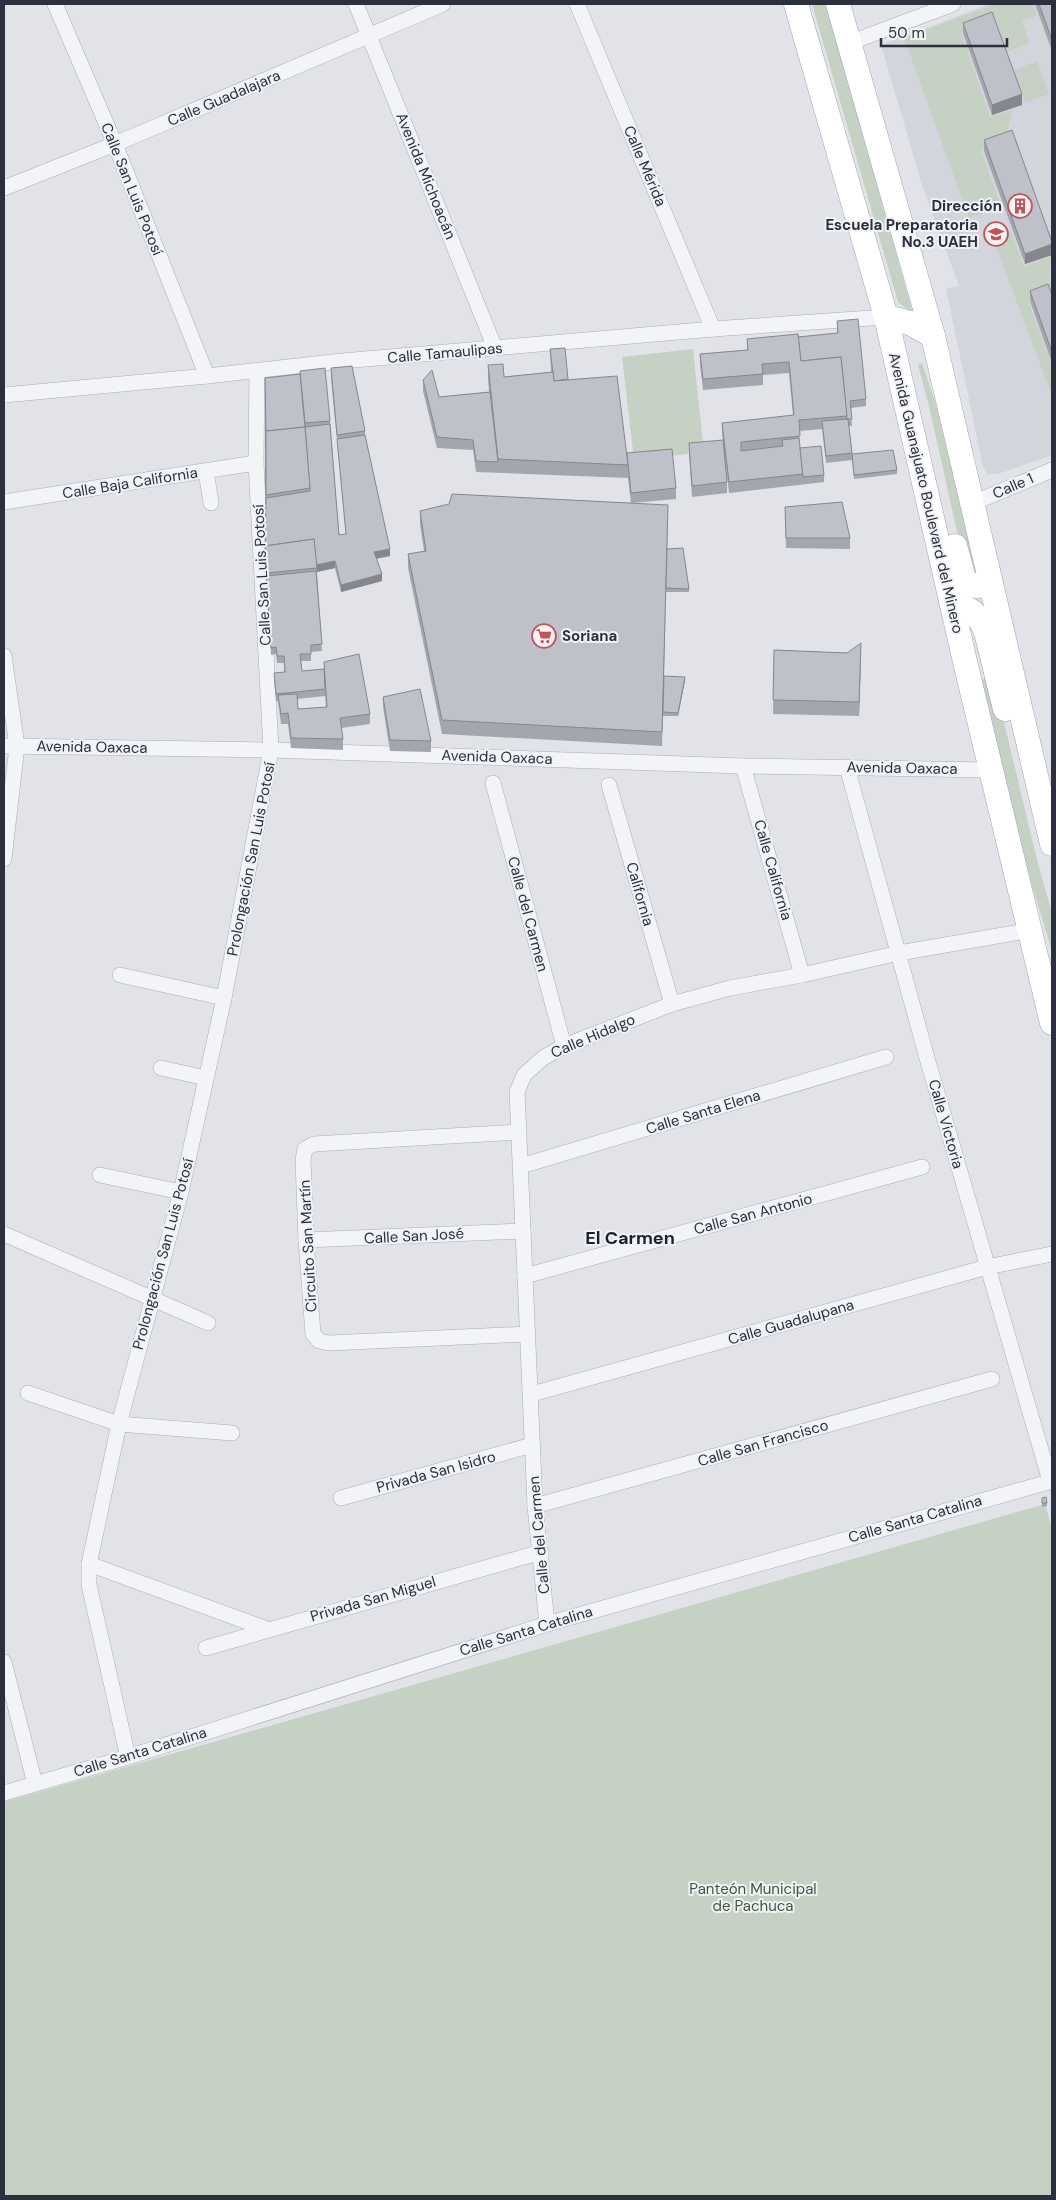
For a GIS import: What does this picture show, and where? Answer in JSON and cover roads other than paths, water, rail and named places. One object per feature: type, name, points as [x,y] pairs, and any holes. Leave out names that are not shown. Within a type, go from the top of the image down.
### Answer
[{"type":"main road","name":"Avenida Guanajuato Boulevard del Minero","points":[[796,4],[886,317],[920,464],[959,611],[966,666],[990,770],[1048,991],[1052,1023]]},
{"type":"main road","points":[[838,4],[933,336],[973,503],[988,580],[1046,791],[1052,844]]},
{"type":"main road","points":[[886,317],[910,323],[933,336]]},
{"type":"main road","points":[[920,464],[942,493],[965,582],[976,586],[988,580]]},
{"type":"main road","points":[[988,580],[959,611],[982,620],[1014,750],[1046,791]]},
{"type":"main road","points":[[966,666],[984,664],[991,666],[996,672]]},
{"type":"street","name":"Calle San Luis Potosí","points":[[55,4],[115,144],[207,376]]},
{"type":"street","name":"Avenida Michoacán","points":[[356,4],[495,348]]},
{"type":"street","name":"Calle Guadalajara","points":[[4,188],[115,144],[443,4]]},
{"type":"street","name":"Calle Mérida","points":[[577,4],[713,329]]},
{"type":"street","points":[[849,43],[954,4]]},
{"type":"street","name":"Calle Tamaulipas","points":[[4,395],[342,361],[713,329],[886,317]]},
{"type":"street","name":"Calle San Luis Potosí","points":[[257,371],[256,463],[271,750]]},
{"type":"street","name":"Calle Baja California","points":[[4,502],[256,463]]},
{"type":"street","name":"Calle 1","points":[[973,503],[1052,470]]},
{"type":"street","points":[[206,471],[212,503]]},
{"type":"street","points":[[4,656],[10,746],[4,859]]},
{"type":"street","name":"Avenida Oaxaca","points":[[10,746],[271,750],[743,766],[990,770]]},
{"type":"street","name":"Prolongación San Luis Potosí","points":[[128,1757],[90,1585],[89,1564],[119,1424],[181,1192],[224,998],[271,750]]},
{"type":"street","name":"Calle California","points":[[743,766],[802,975]]},
{"type":"street","name":"Calle Victoria","points":[[847,767],[987,1267],[1051,1481]]},
{"type":"street","name":"Calle del Carmen","points":[[492,783],[564,1046]]},
{"type":"street","name":"California","points":[[609,785],[672,1004]]},
{"type":"street","name":"Calle Hidalgo","points":[[532,1446],[532,1394],[517,1092],[524,1075],[543,1058],[564,1046],[672,1004],[730,988],[802,975],[899,953],[1031,930]]},
{"type":"street","points":[[120,975],[224,998]]},
{"type":"street","name":"Calle Santa Elena","points":[[521,1166],[886,1057]]},
{"type":"street","points":[[161,1068],[206,1078]]},
{"type":"street","name":"Circuito San Martín","points":[[519,1132],[314,1144],[305,1149],[303,1160],[306,1240],[313,1334],[319,1341],[329,1343],[528,1334]]},
{"type":"street","name":"Calle San Antonio","points":[[525,1276],[922,1167]]},
{"type":"street","points":[[100,1174],[181,1192]]},
{"type":"street","name":"Calle San José","points":[[306,1240],[523,1231]]},
{"type":"street","points":[[4,1234],[208,1323]]},
{"type":"street","name":"Calle Guadalupana","points":[[532,1394],[987,1267],[1052,1254]]},
{"type":"street","name":"Calle San Francisco","points":[[535,1506],[992,1379]]},
{"type":"street","points":[[28,1393],[119,1424],[232,1433]]},
{"type":"street","name":"Calle del Carmen","points":[[532,1446],[535,1506],[547,1624]]},
{"type":"street","name":"Privada San Isidro","points":[[341,1498],[532,1446]]},
{"type":"street","name":"Calle Santa Catalina","points":[[4,1793],[128,1757],[547,1624],[1051,1481]]},
{"type":"street","name":"Privada San Miguel","points":[[206,1648],[541,1552]]},
{"type":"street","points":[[89,1564],[267,1629]]},
{"type":"street","points":[[4,1662],[35,1784]]},
{"type":"place","name":"Dirección","points":[[1020,206]]},
{"type":"place","name":"Escuela Preparatoria No.3 UAEH","points":[[996,234]]},
{"type":"place","name":"Soriana","points":[[544,636]]},
{"type":"district","name":"El Carmen","points":[[630,1238]]},
{"type":"park label","name":"Panteón Municipal de Pachuca","points":[[753,1898]]}]
